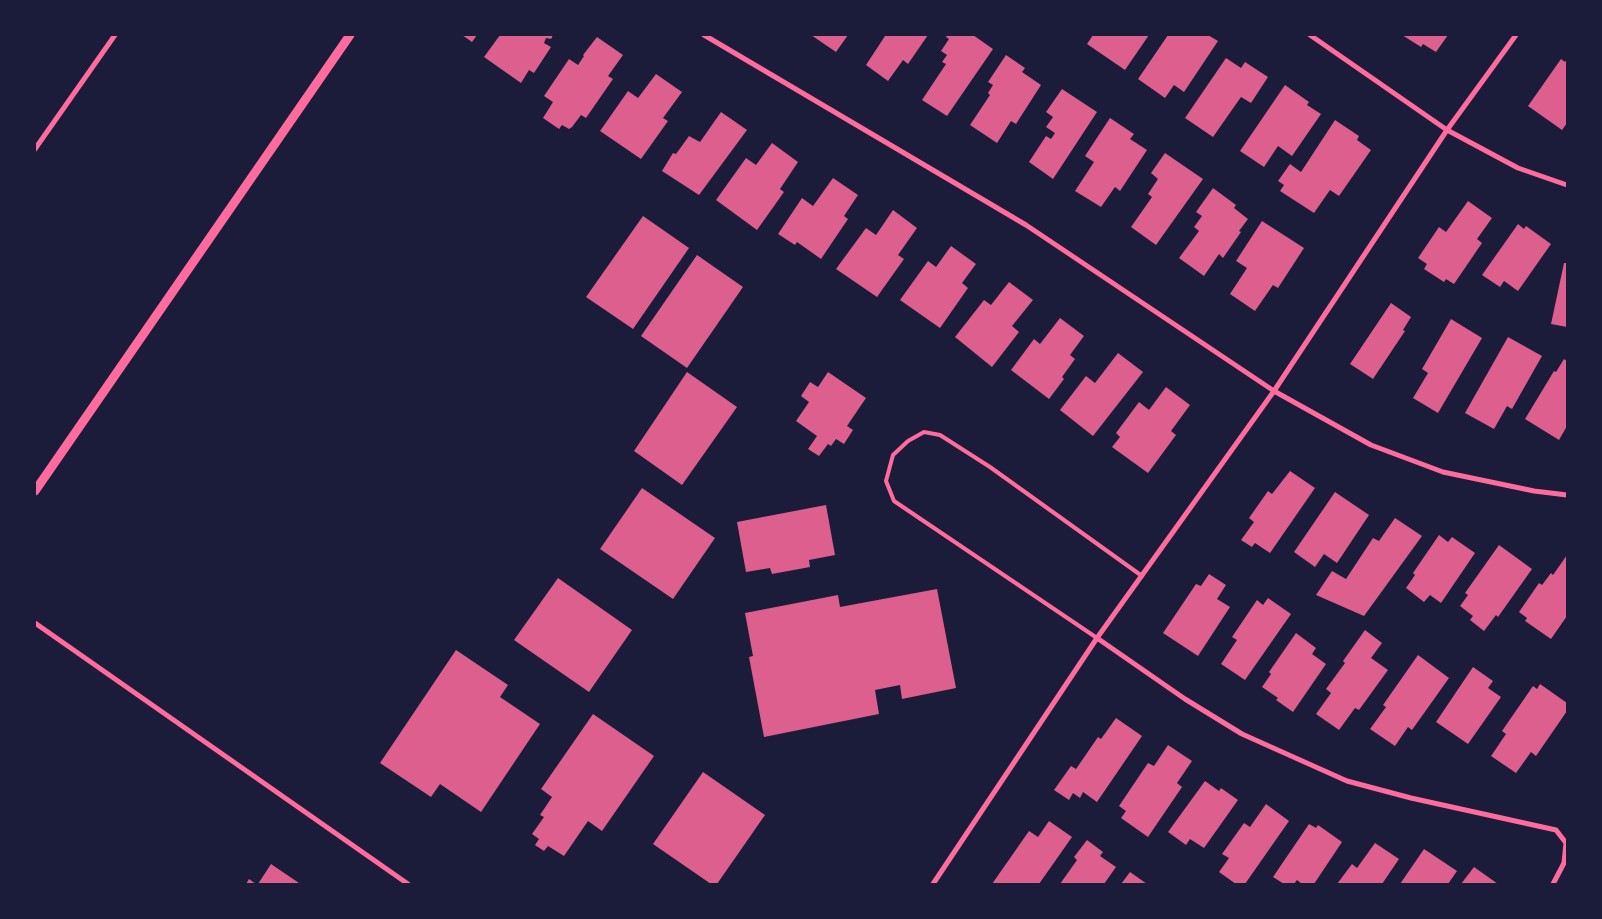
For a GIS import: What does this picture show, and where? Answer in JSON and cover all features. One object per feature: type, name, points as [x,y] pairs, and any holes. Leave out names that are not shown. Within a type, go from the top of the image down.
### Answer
[{"type":"street","points":[[35,149],[115,35]]},
{"type":"street","points":[[35,491],[350,35]]},
{"type":"street","points":[[704,35],[1026,226],[1274,391],[1371,444],[1443,472],[1534,491],[1567,495]]},
{"type":"street","points":[[1310,35],[1446,130],[1518,168],[1567,185]]},
{"type":"street","points":[[932,884],[1097,638],[1274,391],[1446,130],[1516,35]]},
{"type":"street","points":[[35,623],[408,884]]},
{"type":"street","points":[[1097,638],[1185,700],[1242,734],[1347,781],[1410,798],[1556,830],[1566,843],[1564,863],[1553,884]]},
{"type":"lane","points":[[1097,638],[894,501],[886,480],[893,455],[908,440],[924,432],[940,435],[990,467],[1142,576]]},
{"type":"building","points":[[462,35],[477,35],[472,42]]},
{"type":"building","points":[[500,35],[553,35],[551,39],[546,38],[544,43],[551,47],[534,73],[529,70],[521,83],[484,57]]},
{"type":"building","points":[[811,35],[848,35],[836,52]]},
{"type":"building","points":[[883,35],[928,35],[908,64],[903,60],[888,81],[866,65],[885,36]]},
{"type":"building","points":[[947,35],[973,35],[993,49],[947,116],[922,100],[946,64],[942,62],[947,55],[941,51],[949,39],[946,37]]},
{"type":"building","points":[[1093,35],[1149,35],[1125,70],[1087,44]]},
{"type":"building","points":[[1168,35],[1208,35],[1218,41],[1184,92],[1174,85],[1165,98],[1138,79]]},
{"type":"building","points":[[1402,35],[1448,35],[1436,52],[1423,44],[1421,47]]},
{"type":"building","points":[[597,37],[623,55],[608,76],[613,79],[586,118],[581,115],[569,129],[562,125],[559,129],[543,118],[553,102],[544,96],[569,59],[578,65]]},
{"type":"building","points":[[1006,55],[1025,68],[1022,72],[1041,85],[1016,124],[1011,121],[997,143],[970,125],[990,95],[988,93],[993,85],[988,82]]},
{"type":"building","points":[[1226,58],[1241,68],[1245,62],[1268,77],[1251,103],[1241,97],[1213,137],[1185,118]]},
{"type":"building","points":[[1561,59],[1565,62],[1567,59],[1567,123],[1562,130],[1528,106]]},
{"type":"building","points":[[656,74],[682,92],[663,118],[668,121],[641,159],[600,131],[628,91],[638,98]]},
{"type":"building","points":[[1285,85],[1309,102],[1307,105],[1321,114],[1292,156],[1278,146],[1264,167],[1240,151]]},
{"type":"building","points":[[1062,89],[1097,112],[1053,179],[1029,162],[1046,136],[1051,139],[1055,133],[1046,127],[1053,117],[1046,112]]},
{"type":"building","points":[[721,112],[747,130],[699,195],[662,171],[673,153],[676,154],[689,136],[700,142]]},
{"type":"building","points":[[1110,118],[1134,134],[1130,139],[1147,150],[1120,191],[1115,187],[1101,207],[1075,191],[1094,162],[1085,156]]},
{"type":"building","points":[[1335,120],[1359,136],[1357,140],[1371,150],[1339,196],[1330,190],[1314,213],[1280,191],[1284,185],[1278,181],[1290,164],[1301,172]]},
{"type":"building","points":[[772,143],[798,162],[780,189],[784,192],[757,230],[716,200],[746,158],[756,165]]},
{"type":"building","points":[[1165,153],[1203,179],[1156,245],[1131,227],[1152,197],[1148,194],[1158,179],[1151,173]]},
{"type":"building","points":[[833,178],[858,195],[844,216],[848,219],[821,259],[797,242],[795,245],[778,234],[802,198],[813,206]]},
{"type":"building","points":[[1213,188],[1236,205],[1234,208],[1248,219],[1223,258],[1219,254],[1204,276],[1179,258],[1199,231],[1194,227],[1202,216],[1196,212]]},
{"type":"building","points":[[1468,201],[1492,218],[1477,239],[1482,243],[1454,284],[1446,279],[1444,282],[1424,269],[1427,264],[1418,258],[1439,227],[1446,232]]},
{"type":"building","points":[[893,210],[917,228],[898,255],[904,259],[877,297],[836,269],[866,228],[876,235]]},
{"type":"building","points":[[643,216],[689,248],[633,329],[586,297]]},
{"type":"building","points":[[1262,221],[1304,248],[1278,288],[1273,285],[1255,311],[1230,294],[1247,268],[1236,261]]},
{"type":"building","points":[[1518,224],[1524,229],[1526,226],[1551,244],[1518,291],[1504,281],[1500,287],[1482,275]]},
{"type":"building","points":[[951,246],[976,264],[962,283],[968,288],[940,328],[900,300],[928,261],[936,267]]},
{"type":"building","points":[[697,255],[743,287],[687,368],[641,336]]},
{"type":"building","points":[[1564,263],[1567,263],[1567,327],[1551,324]]},
{"type":"building","points":[[1009,282],[1033,300],[1012,326],[1019,332],[992,367],[955,337],[984,300],[991,305]]},
{"type":"building","points":[[1391,303],[1411,317],[1403,330],[1405,331],[1373,379],[1350,364]]},
{"type":"building","points":[[1060,318],[1084,336],[1070,355],[1075,359],[1062,377],[1064,379],[1049,399],[1011,370],[1034,339],[1040,344]]},
{"type":"building","points":[[1451,319],[1482,338],[1438,413],[1413,398],[1428,373],[1422,369]]},
{"type":"building","points":[[1508,337],[1542,356],[1512,409],[1507,406],[1494,429],[1465,413]]},
{"type":"building","points":[[1118,353],[1143,372],[1093,436],[1060,410],[1086,376],[1095,383]]},
{"type":"building","points":[[1564,359],[1567,361],[1567,426],[1559,440],[1525,419],[1554,371],[1556,372]]},
{"type":"building","points":[[687,372],[737,407],[682,485],[634,451]]},
{"type":"building","points":[[828,372],[866,398],[847,426],[853,430],[844,444],[836,439],[831,446],[828,444],[819,456],[808,449],[817,436],[796,421],[809,402],[801,396],[810,382],[818,387]]},
{"type":"building","points":[[1166,387],[1190,405],[1171,431],[1176,435],[1148,473],[1112,447],[1120,437],[1116,433],[1139,402],[1149,410]]},
{"type":"building","points":[[1290,471],[1315,488],[1270,553],[1255,543],[1252,547],[1241,540],[1254,522],[1249,518],[1268,491],[1272,494]]},
{"type":"building","points":[[642,488],[715,538],[673,599],[600,549]]},
{"type":"building","points":[[1335,492],[1369,515],[1337,563],[1324,554],[1315,567],[1294,552]]},
{"type":"building","points":[[826,505],[835,555],[809,560],[810,567],[772,574],[770,568],[746,572],[737,522]]},
{"type":"building","points":[[1395,518],[1422,536],[1364,616],[1316,595],[1332,571],[1346,579],[1373,538],[1379,541]]},
{"type":"building","points":[[1439,535],[1448,542],[1452,537],[1475,553],[1441,603],[1430,595],[1424,602],[1406,588],[1415,575],[1413,573]]},
{"type":"building","points":[[1499,545],[1532,569],[1498,617],[1496,615],[1484,631],[1470,620],[1473,616],[1460,606],[1468,595],[1465,593]]},
{"type":"building","points":[[1567,555],[1567,616],[1551,639],[1525,621],[1527,618],[1519,612],[1539,583],[1542,585],[1551,573],[1553,575]]},
{"type":"building","points":[[1209,574],[1226,585],[1217,599],[1230,607],[1198,656],[1163,633],[1196,584],[1201,586]]},
{"type":"building","points":[[558,578],[632,630],[589,692],[514,640]]},
{"type":"building","points":[[937,589],[956,688],[902,699],[900,685],[875,690],[879,714],[764,737],[749,657],[753,656],[745,613],[838,595],[840,607]]},
{"type":"building","points":[[1268,598],[1291,614],[1245,680],[1221,664],[1237,640],[1232,637],[1257,600],[1263,605]]},
{"type":"building","points":[[1365,630],[1382,643],[1371,658],[1388,670],[1359,710],[1355,708],[1339,730],[1316,714],[1331,693],[1326,689],[1345,663],[1343,661]]},
{"type":"building","points":[[1296,633],[1316,648],[1312,654],[1326,664],[1293,712],[1262,687],[1271,674],[1269,672]]},
{"type":"building","points":[[456,650],[508,685],[500,697],[540,724],[481,812],[440,784],[431,797],[380,763]]},
{"type":"building","points":[[1418,655],[1449,678],[1412,730],[1408,727],[1395,746],[1370,729],[1386,707],[1383,705]]},
{"type":"building","points":[[1473,667],[1493,681],[1488,688],[1501,697],[1468,744],[1436,722]]},
{"type":"building","points":[[1540,684],[1567,703],[1567,711],[1536,756],[1531,752],[1516,773],[1491,756],[1506,734],[1502,731],[1533,686],[1537,689]]},
{"type":"building","points":[[593,714],[654,756],[602,831],[588,821],[564,856],[548,846],[544,851],[535,845],[539,839],[532,834],[544,817],[540,815],[552,797],[541,789]]},
{"type":"building","points":[[1116,718],[1142,736],[1097,802],[1083,792],[1080,798],[1073,793],[1069,800],[1054,790],[1071,766],[1076,769],[1098,737],[1101,739]]},
{"type":"building","points":[[1168,745],[1192,761],[1177,783],[1182,787],[1148,837],[1121,818],[1126,811],[1119,806],[1148,763],[1154,766]]},
{"type":"building","points":[[703,772],[765,815],[717,884],[711,884],[653,844]]},
{"type":"building","points":[[1205,781],[1219,791],[1221,788],[1238,800],[1204,848],[1190,839],[1186,845],[1168,832]]},
{"type":"building","points":[[1266,804],[1289,821],[1245,884],[1236,884],[1219,872],[1229,858],[1222,854],[1244,823],[1250,827]]},
{"type":"building","points":[[1049,821],[1072,837],[1039,884],[992,884],[1029,831],[1038,837]]},
{"type":"building","points":[[1309,824],[1316,828],[1318,825],[1342,842],[1314,884],[1302,884],[1297,880],[1294,884],[1284,884],[1273,877]]},
{"type":"building","points":[[1087,840],[1103,852],[1100,856],[1116,867],[1104,884],[1060,884],[1077,860],[1074,857]]},
{"type":"building","points":[[1375,843],[1399,859],[1382,884],[1337,884],[1352,864],[1357,868]]},
{"type":"building","points":[[1424,849],[1457,871],[1448,884],[1400,884]]},
{"type":"building","points":[[271,864],[299,883],[258,884]]},
{"type":"building","points":[[1474,867],[1498,884],[1461,884]]},
{"type":"building","points":[[1130,872],[1147,884],[1121,884]]},
{"type":"building","points":[[249,879],[256,884],[246,884]]}]
